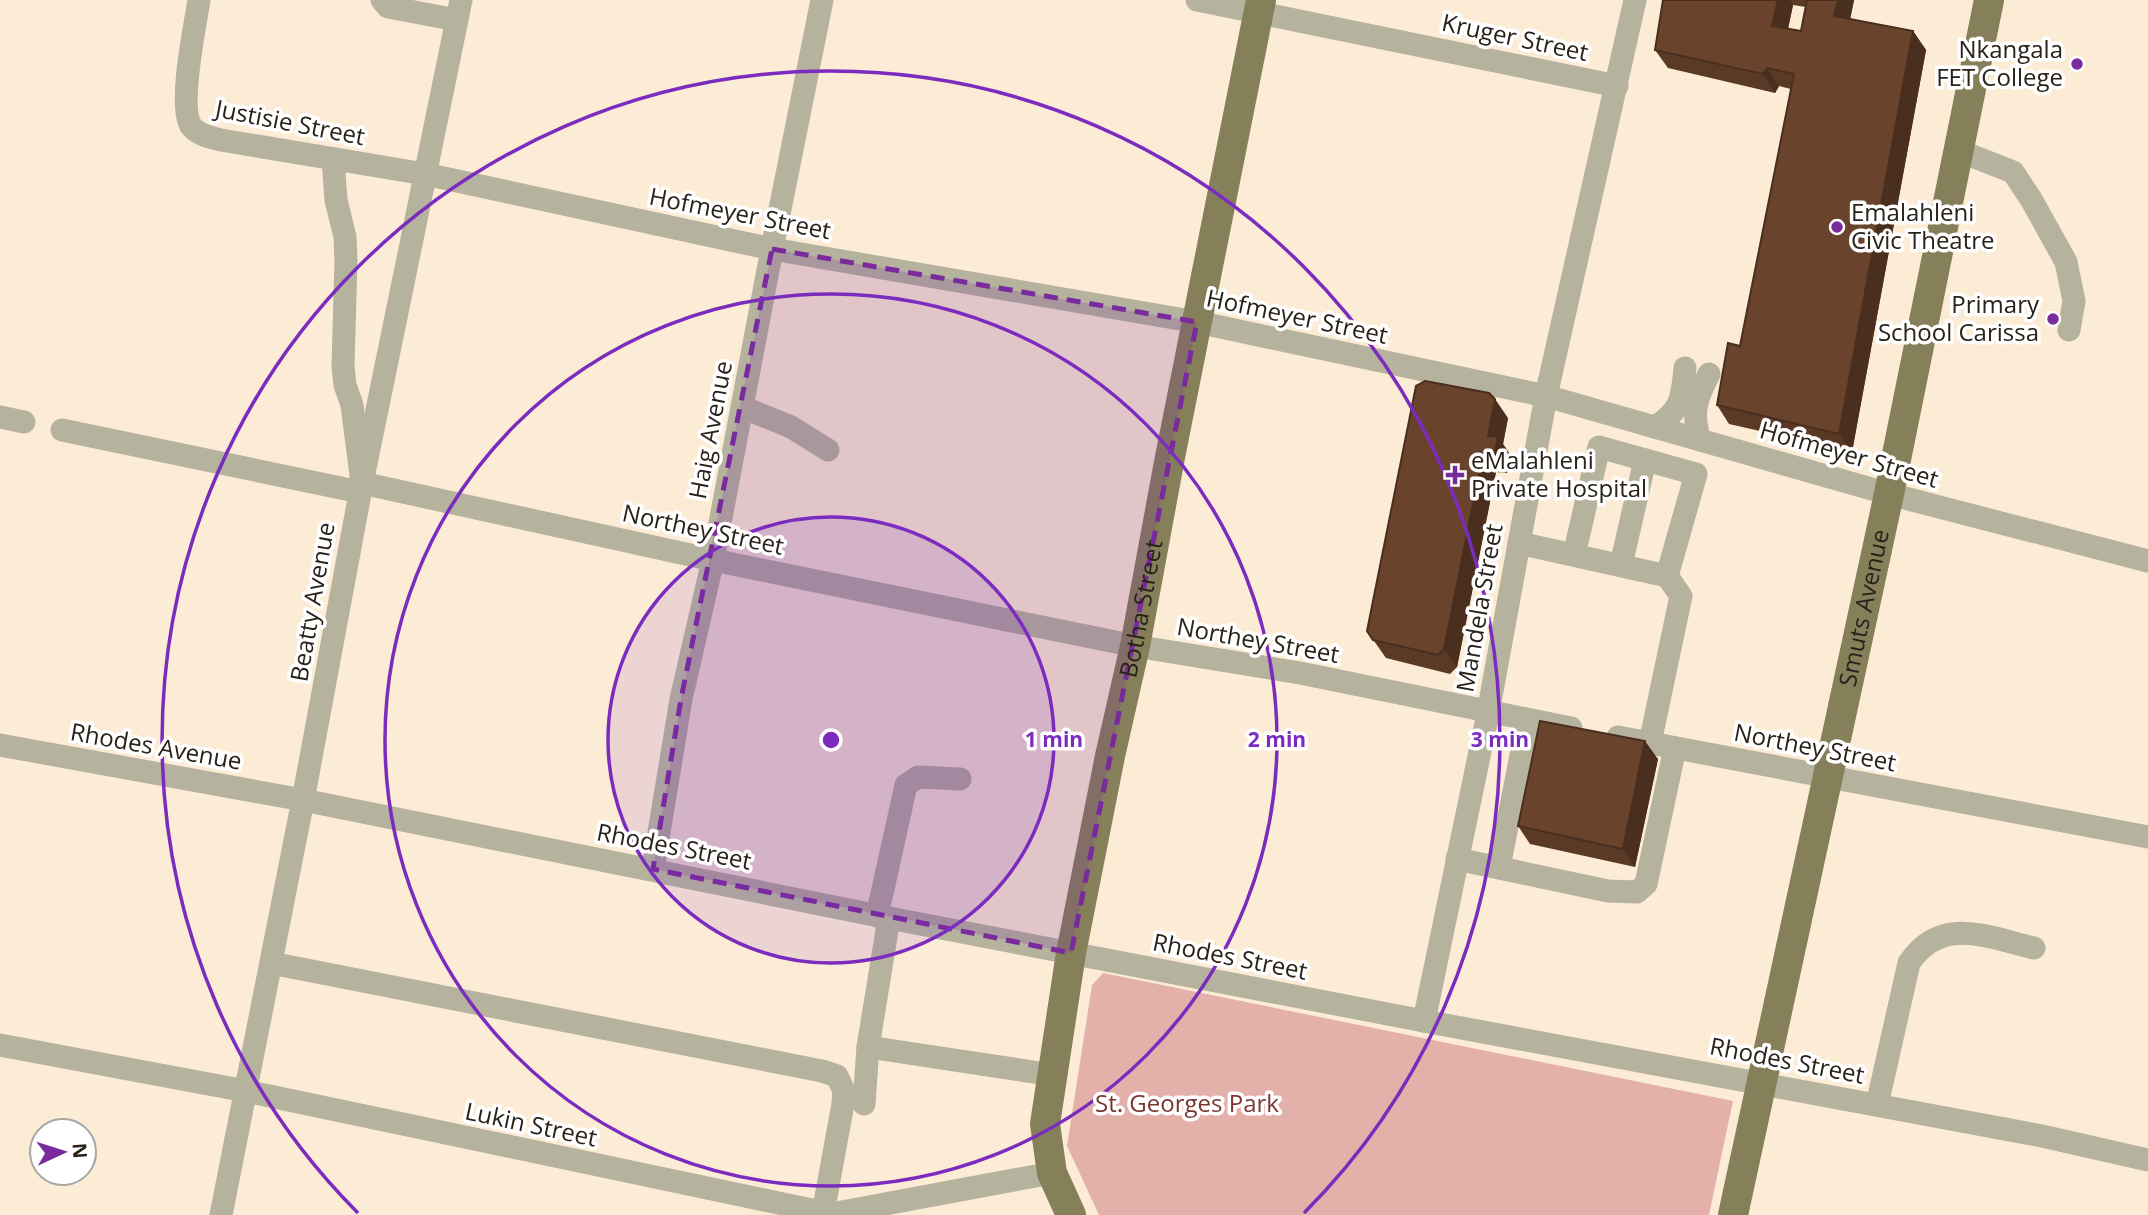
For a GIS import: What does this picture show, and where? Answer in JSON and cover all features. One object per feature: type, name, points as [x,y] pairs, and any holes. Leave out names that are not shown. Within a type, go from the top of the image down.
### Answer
[{"type":"main road","name":"Smuts Avenue","points":[[1733,1215],[1889,494],[1989,0]]},
{"type":"main road","name":"Botha Street","points":[[1071,1215],[1052,1173],[1045,1124],[1071,953],[1135,646],[1260,6]]},
{"type":"street","name":"Justisie Street","points":[[199,0],[188,70],[186,104],[189,123],[194,130],[221,140],[425,174]]},
{"type":"street","points":[[382,0],[388,7],[459,10]]},
{"type":"street","name":"Haig Avenue","points":[[653,869],[681,699],[713,560],[822,0]]},
{"type":"street","name":"Kruger Street","points":[[1197,0],[1260,6],[1617,86]]},
{"type":"street","name":"Mandela Street","points":[[1424,1021],[1488,713],[1546,396],[1635,0]]},
{"type":"street","name":"Beatty Avenue","points":[[221,1215],[361,488],[459,10]]},
{"type":"street","points":[[1958,150],[2013,172],[2031,199],[2066,262],[2074,301],[2069,330]]},
{"type":"street","points":[[333,159],[336,200],[345,237],[343,366],[345,385],[352,405],[361,488]]},
{"type":"street","name":"Hofmeyer Street","points":[[425,174],[772,248],[1197,322],[1546,396],[1889,494],[2148,561]]},
{"type":"street","points":[[1655,427],[1676,411],[1685,368]]},
{"type":"street","points":[[1700,440],[1694,415],[1699,392],[1709,374]]},
{"type":"street","points":[[742,407],[791,427],[828,450]]},
{"type":"street","points":[[0,417],[24,422]]},
{"type":"street","name":"Northey Street","points":[[62,430],[361,488],[1135,646],[1300,673],[1488,713],[2148,837]]},
{"type":"street","points":[[1577,542],[1599,447],[1696,474],[1667,576]]},
{"type":"street","points":[[1621,565],[1646,460]]},
{"type":"street","points":[[1519,542],[1667,576],[1681,596],[1650,743]]},
{"type":"street","points":[[1499,867],[1528,720]]},
{"type":"street","name":"Rhodes Avenue","points":[[0,745],[303,800]]},
{"type":"street","points":[[1457,859],[1608,891],[1632,893],[1643,889],[1675,748]]},
{"type":"street","points":[[864,1104],[883,917],[906,785],[918,778],[960,779]]},
{"type":"street","name":"Rhodes Street","points":[[303,800],[883,917],[1424,1021],[1761,1082],[2042,1136],[2148,1160]]},
{"type":"street","points":[[1877,1105],[1909,963],[1920,947],[1934,938],[1954,933],[1974,934],[2034,948]]},
{"type":"street","points":[[271,963],[822,1070],[837,1076],[844,1091],[829,1214]]},
{"type":"street","name":"Lukin Street","points":[[0,1045],[246,1091],[829,1214],[1052,1173]]},
{"type":"street","points":[[868,1047],[1053,1075]]},
{"type":"highlighted area","points":[[772,249],[1197,322],[1071,953],[653,869],[681,699]]},
{"type":"green space","name":"St. Georges Park","points":[[1103,973],[1733,1101],[1709,1215],[1099,1215],[1067,1146],[1092,985]]},
{"type":"building","name":"Emalahleni Civic Theatre","points":[[1663,0],[1778,0],[1772,26],[1801,31],[1807,0],[1838,0],[1834,16],[1913,31],[1839,434],[1717,405],[1728,343],[1740,346],[1794,74],[1767,68],[1763,74],[1655,50]]},
{"type":"building","name":"eMalahleni Private Hospital","points":[[1425,381],[1489,393],[1495,399],[1488,436],[1498,437],[1494,455],[1483,454],[1444,649],[1438,655],[1373,640],[1367,631],[1416,386]]},
{"type":"building","points":[[1540,721],[1645,741],[1623,849],[1518,826]]},
{"type":"place","name":"Nkangala FET College","points":[[2077,64]]},
{"type":"place","name":"Emalahleni Civic Theatre","points":[[1837,227]]},
{"type":"place","name":"Primary School Carissa","points":[[2053,319]]},
{"type":"place","name":"eMalahleni Private Hospital","points":[[1455,475]]}]
